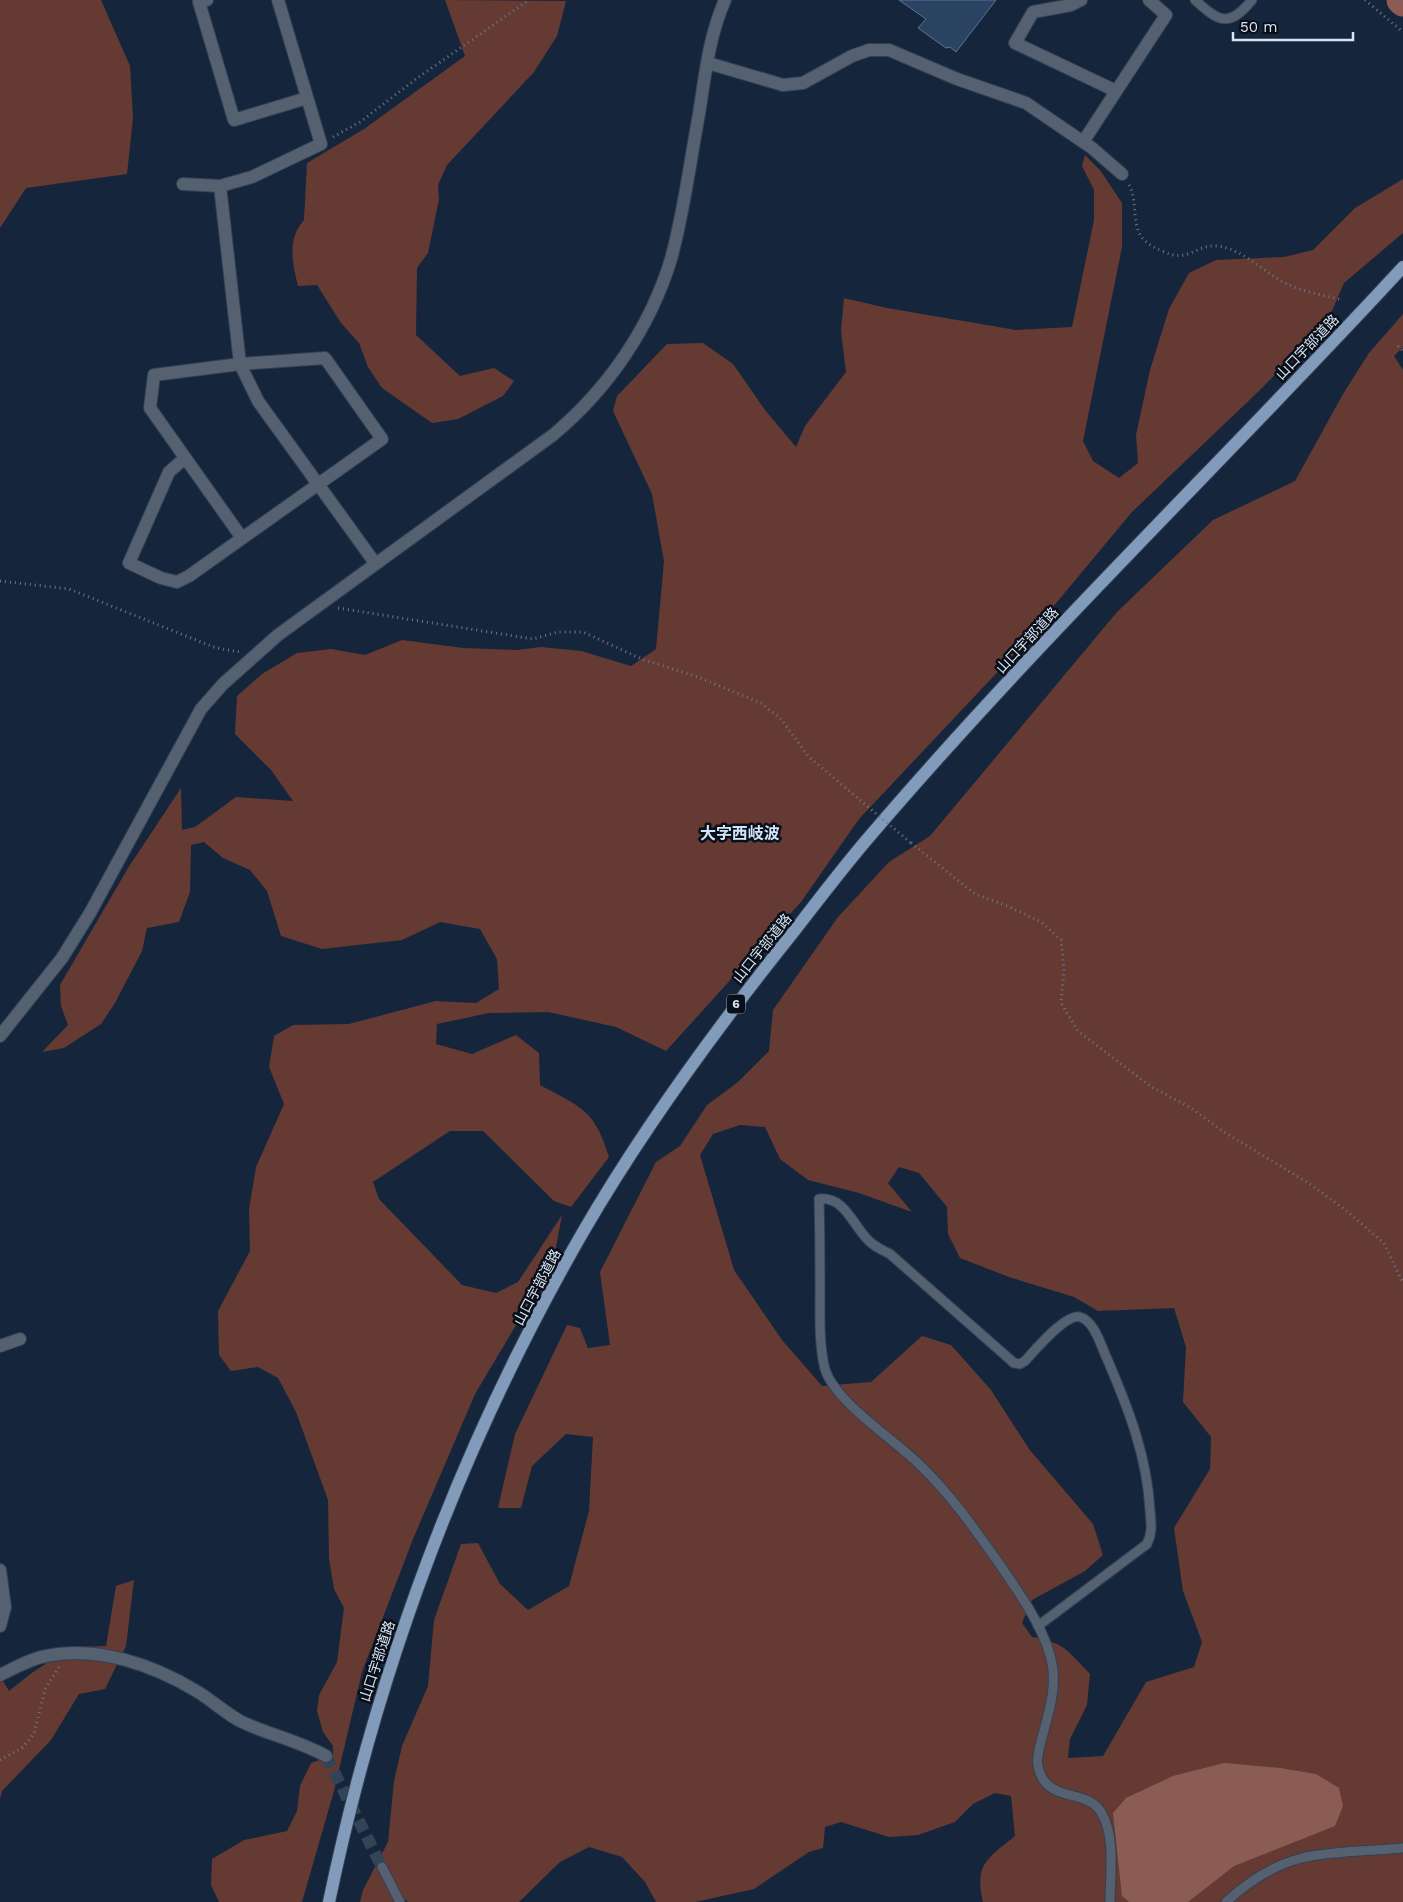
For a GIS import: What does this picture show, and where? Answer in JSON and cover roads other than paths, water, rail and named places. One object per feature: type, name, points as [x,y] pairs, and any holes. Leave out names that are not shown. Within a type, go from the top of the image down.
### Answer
[{"type":"main road","name":"山口宇部道路","points":[[330,1902],[357,1777],[389,1668],[457,1486],[494,1402],[584,1232],[660,1110],[740,999],[865,841],[917,782],[1059,627],[1403,267]]},
{"type":"street","points":[[207,0],[199,2],[234,120],[307,98]]},
{"type":"street","points":[[184,184],[220,186],[252,177],[321,144],[278,0]]},
{"type":"street","points":[[0,1036],[72,943],[202,709],[222,684],[254,654],[375,563],[559,430],[579,413],[623,359],[644,325],[670,259],[679,224],[713,32],[725,0]]},
{"type":"street","points":[[1081,0],[1072,5],[1033,12],[1015,43],[1116,92]]},
{"type":"street","points":[[1083,142],[1166,15],[1149,0]]},
{"type":"street","points":[[708,63],[783,85],[803,83],[852,56],[868,50],[889,50],[957,78],[1026,103],[1083,142],[1122,174]]},
{"type":"street","points":[[220,186],[240,364],[258,401],[375,563]]},
{"type":"street","points":[[185,458],[169,472],[129,563],[161,578],[177,582],[242,538],[318,485],[382,439],[325,358],[240,364],[154,374],[150,408],[242,538]]},
{"type":"street","points":[[0,1346],[20,1339]]},
{"type":"street","points":[[0,1570],[5,1607],[0,1626]]},
{"type":"street","points":[[0,1675],[28,1661],[67,1654],[93,1654],[135,1663],[176,1680],[240,1721],[305,1744],[326,1756]]},
{"type":"lane","points":[[1195,0],[1210,13],[1226,20],[1235,18],[1243,12],[1252,0]]},
{"type":"lane","points":[[1038,1626],[1148,1544],[1152,1532],[1148,1485],[1140,1447],[1130,1412],[1097,1336],[1088,1322],[1081,1317],[1073,1317],[1063,1323],[1025,1361],[1020,1364],[1014,1363],[890,1254],[868,1240],[838,1202],[820,1199],[820,1331],[825,1369],[835,1390],[920,1465],[976,1528],[1038,1626],[1052,1664],[1054,1682],[1038,1766],[1046,1785],[1058,1792],[1089,1801],[1100,1810],[1106,1822],[1108,1836],[1110,1902]]},
{"type":"lane","points":[[1226,1902],[1248,1882],[1278,1867],[1303,1858],[1403,1848]]},
{"type":"lane","points":[[382,1867],[400,1902]]},
{"type":"tunnel","points":[[326,1756],[382,1867]]},
{"type":"district","name":"大字西岐波","points":[[740,833]]}]
